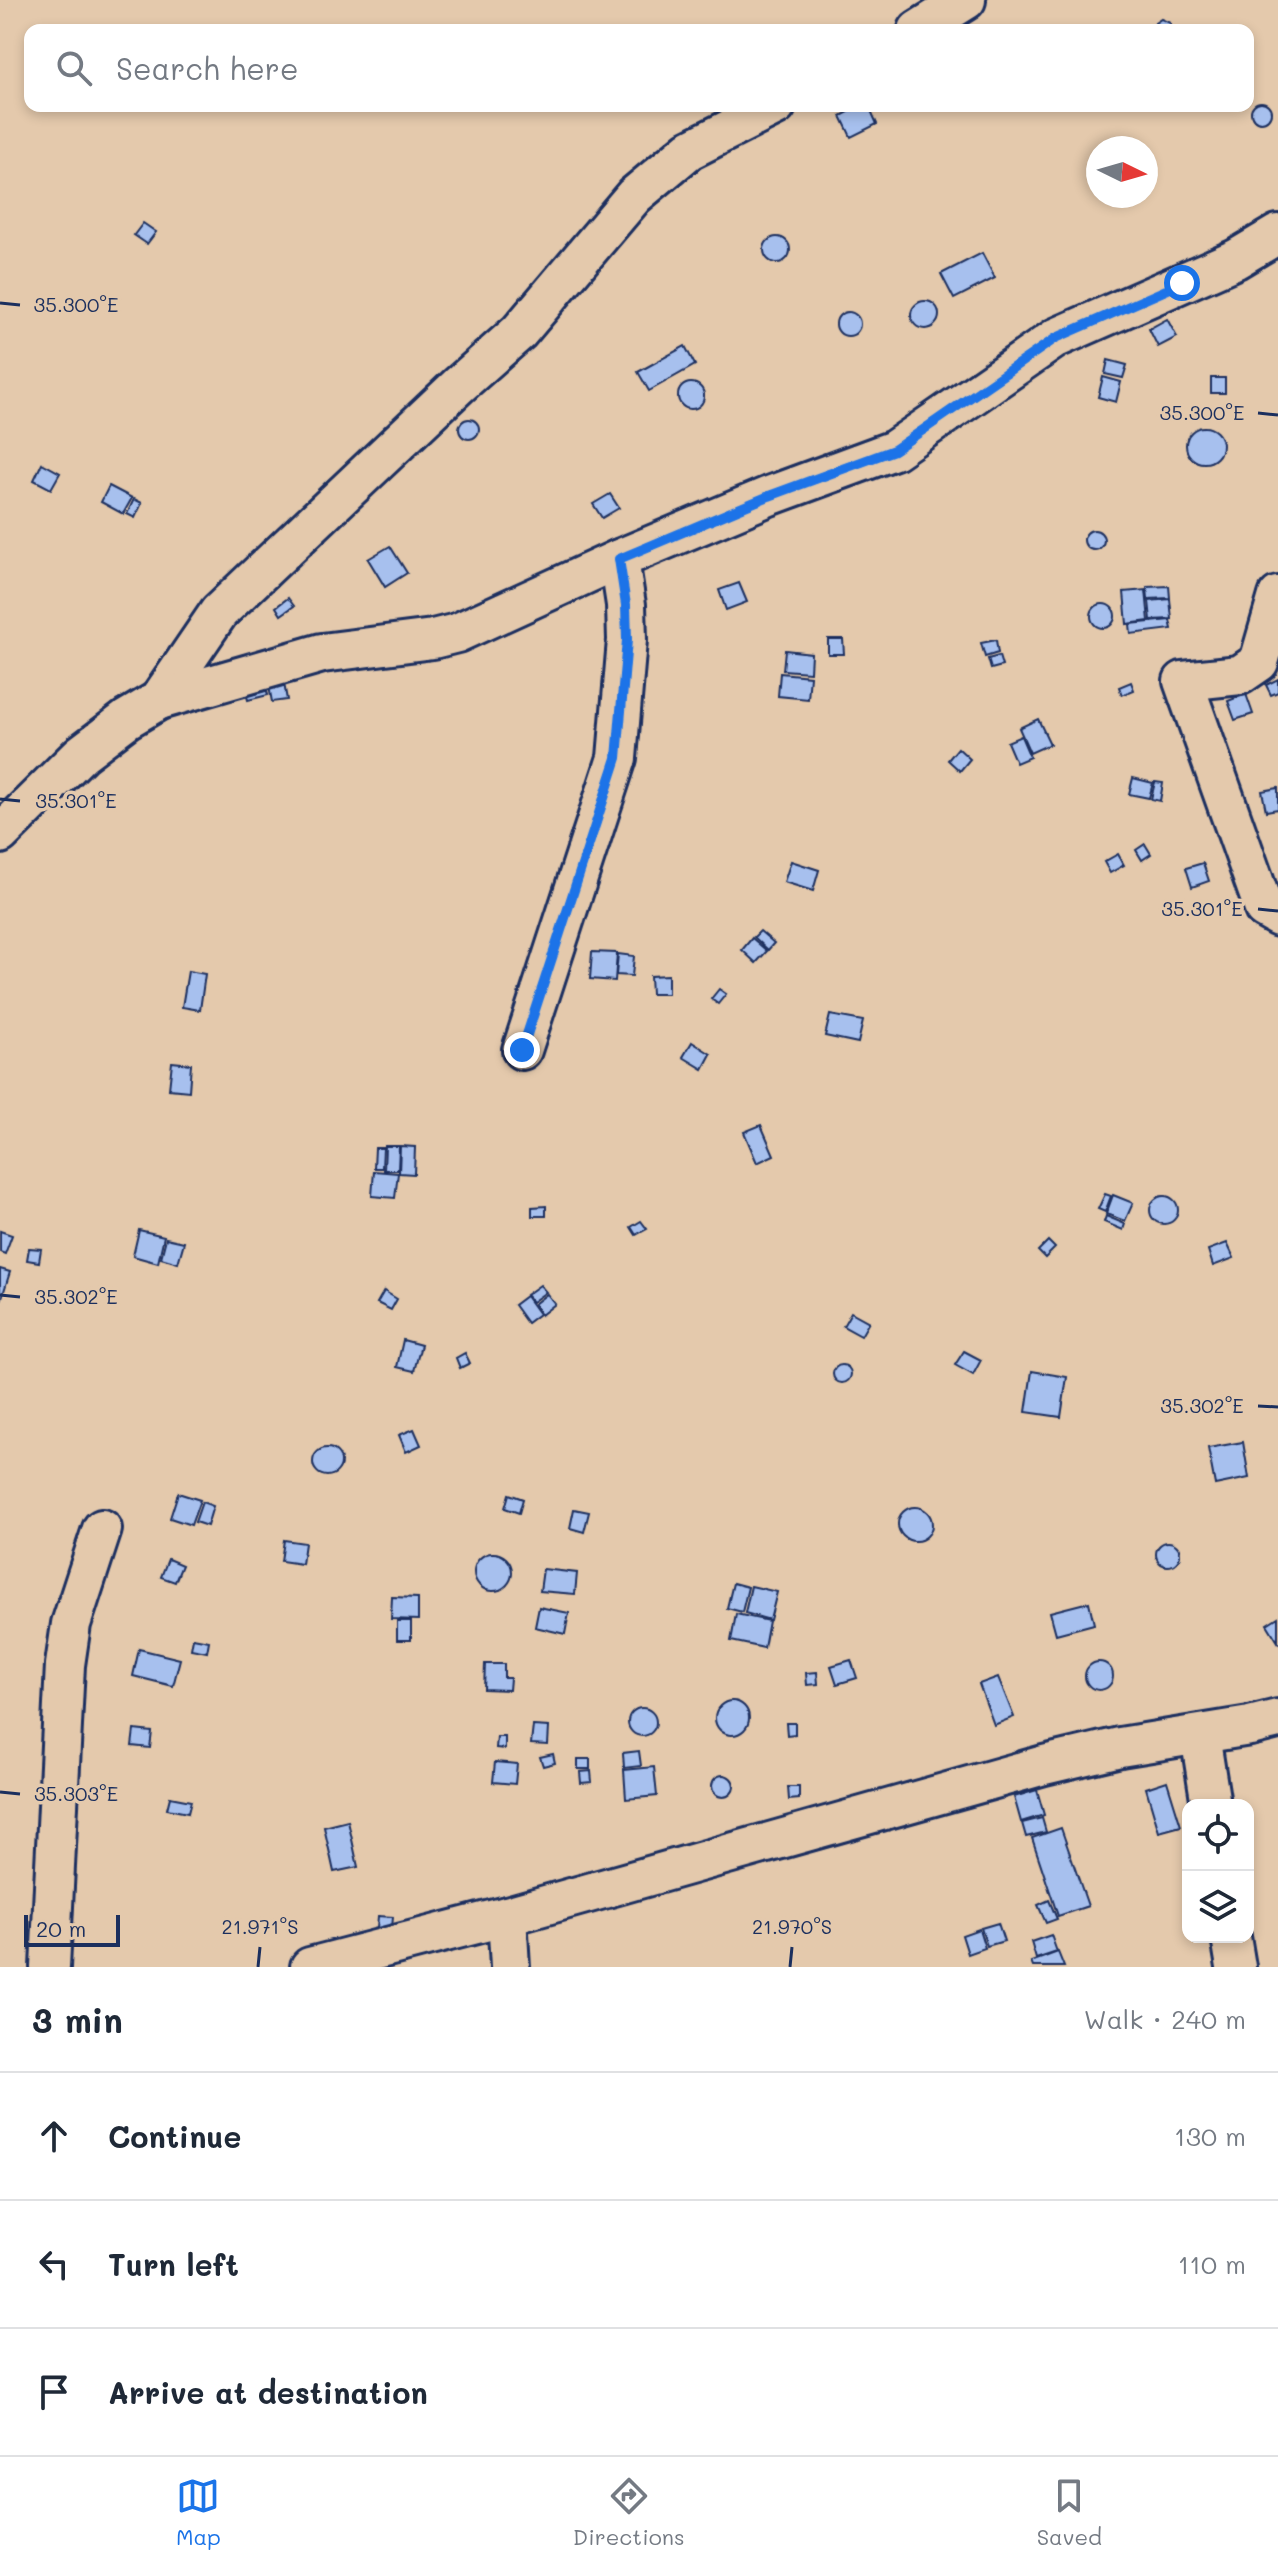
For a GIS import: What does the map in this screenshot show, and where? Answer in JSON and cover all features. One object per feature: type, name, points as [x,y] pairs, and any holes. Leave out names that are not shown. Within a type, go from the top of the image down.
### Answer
[{"type":"street","points":[[928,24],[966,0]]},
{"type":"street","points":[[159,700],[219,612],[519,332],[634,196],[689,150],[764,112]]},
{"type":"street","points":[[0,834],[81,754],[127,719],[159,700],[322,653],[433,639],[457,633],[619,559],[769,496],[894,450],[1056,338],[1236,259],[1278,234]]},
{"type":"street","points":[[522,1050],[617,758],[627,640],[626,605],[619,559]]},
{"type":"street","points":[[1278,596],[1259,662],[1240,675],[1183,681],[1264,909],[1278,917]]},
{"type":"street","points":[[50,1967],[65,1665],[71,1624],[102,1529]]},
{"type":"street","points":[[310,1967],[507,1916],[1044,1765],[1120,1747],[1278,1719]]},
{"type":"street","points":[[1200,1735],[1210,1799]]},
{"type":"street","points":[[507,1916],[510,1967]]},
{"type":"street","points":[[1232,1943],[1236,1967]]},
{"type":"building","points":[[1161,19],[1170,24],[1155,24]]},
{"type":"building","points":[[1257,103],[1265,103],[1270,108],[1270,116],[1265,121],[1257,121],[1252,116]]},
{"type":"building","points":[[849,112],[872,112],[877,124],[851,137],[841,116]]},
{"type":"building","points":[[143,223],[156,232],[147,244],[134,235]]},
{"type":"building","points":[[777,237],[786,241],[790,250],[786,259],[777,263],[768,259],[764,250],[768,241]]},
{"type":"building","points":[[982,253],[995,278],[954,299],[941,274]]},
{"type":"building","points":[[925,301],[935,305],[939,315],[935,325],[925,329],[915,325],[911,315],[915,305]]},
{"type":"building","points":[[848,312],[859,319],[860,324],[853,335],[848,336],[837,329],[836,324],[843,313]]},
{"type":"building","points":[[1167,319],[1177,337],[1158,347],[1149,329]]},
{"type":"building","points":[[685,346],[695,365],[649,391],[638,372]]},
{"type":"building","points":[[1108,360],[1127,365],[1123,378],[1105,374]]},
{"type":"building","points":[[1103,377],[1121,382],[1116,402],[1098,397]]},
{"type":"building","points":[[1211,378],[1225,378],[1225,393],[1211,393]]},
{"type":"building","points":[[691,383],[700,387],[704,396],[700,405],[691,409],[682,405],[678,396],[682,387]]},
{"type":"building","points":[[469,419],[476,422],[479,429],[476,436],[469,439],[462,436],[459,429],[462,422]]},
{"type":"building","points":[[1204,427],[1216,433],[1222,445],[1216,457],[1204,463],[1192,457],[1186,445],[1192,433]]},
{"type":"building","points":[[42,463],[60,473],[51,489],[34,480]]},
{"type":"building","points":[[109,486],[132,498],[123,514],[101,502]]},
{"type":"building","points":[[610,494],[619,508],[602,518],[593,504]]},
{"type":"building","points":[[134,499],[142,503],[135,518],[127,514]]},
{"type":"building","points":[[1094,530],[1101,533],[1104,540],[1101,547],[1094,550],[1087,547],[1084,540],[1087,533]]},
{"type":"building","points":[[390,546],[407,573],[385,587],[368,559]]},
{"type":"building","points":[[739,583],[747,602],[726,610],[719,590]]},
{"type":"building","points":[[1169,586],[1170,598],[1148,599],[1147,587]]},
{"type":"building","points":[[1146,590],[1149,621],[1127,624],[1124,592]]},
{"type":"building","points":[[288,598],[294,606],[281,615],[276,607]]},
{"type":"building","points":[[1170,599],[1172,619],[1151,620],[1149,601]]},
{"type":"building","points":[[1103,604],[1114,611],[1115,616],[1108,627],[1103,628],[1092,621],[1091,616],[1098,605]]},
{"type":"building","points":[[1170,620],[1172,629],[1131,634],[1130,624]]},
{"type":"building","points":[[828,639],[843,639],[844,654],[828,654]]},
{"type":"building","points":[[996,640],[998,653],[985,657],[981,643]]},
{"type":"building","points":[[785,650],[811,653],[810,672],[783,670]]},
{"type":"building","points":[[999,656],[1002,666],[991,669],[988,659]]},
{"type":"building","points":[[780,673],[810,676],[808,699],[778,696]]},
{"type":"building","points":[[283,678],[287,700],[272,702],[268,681]]},
{"type":"building","points":[[1278,679],[1278,692],[1271,695],[1266,685]]},
{"type":"building","points":[[264,681],[268,695],[248,700],[244,686]]},
{"type":"building","points":[[1131,682],[1134,690],[1122,695],[1119,687]]},
{"type":"building","points":[[1246,694],[1253,714],[1235,720],[1228,701]]},
{"type":"building","points":[[1038,719],[1050,744],[1030,753],[1019,728]]},
{"type":"building","points":[[1021,736],[1030,757],[1016,763],[1007,742]]},
{"type":"building","points":[[958,748],[970,759],[960,771],[948,760]]},
{"type":"building","points":[[1133,778],[1153,783],[1149,798],[1129,794]]},
{"type":"building","points":[[1155,782],[1163,783],[1160,801],[1151,799]]},
{"type":"building","points":[[1278,788],[1278,809],[1266,811],[1262,791]]},
{"type":"building","points":[[1145,844],[1151,854],[1142,860],[1136,850]]},
{"type":"building","points":[[1118,854],[1124,865],[1110,873],[1104,862]]},
{"type":"building","points":[[791,861],[819,870],[813,891],[784,882]]},
{"type":"building","points":[[1203,863],[1209,881],[1192,887],[1186,868]]},
{"type":"building","points":[[760,931],[774,943],[768,950],[754,937]]},
{"type":"building","points":[[752,938],[767,951],[756,963],[742,950]]},
{"type":"building","points":[[592,952],[617,953],[615,981],[590,979]]},
{"type":"building","points":[[618,954],[634,956],[632,976],[616,975]]},
{"type":"building","points":[[188,971],[205,974],[200,1010],[182,1007]]},
{"type":"building","points":[[668,975],[668,994],[651,994],[650,976]]},
{"type":"building","points":[[719,989],[726,994],[718,1004],[711,999]]},
{"type":"building","points":[[830,1015],[863,1021],[858,1043],[825,1036]]},
{"type":"building","points":[[692,1042],[711,1054],[703,1069],[683,1057]]},
{"type":"building","points":[[172,1062],[191,1064],[189,1091],[169,1089]]},
{"type":"building","points":[[761,1125],[774,1155],[757,1163],[744,1132]]},
{"type":"building","points":[[385,1146],[399,1146],[398,1170],[384,1170]]},
{"type":"building","points":[[400,1146],[415,1147],[414,1174],[399,1173]]},
{"type":"building","points":[[375,1148],[383,1148],[382,1168],[374,1168]]},
{"type":"building","points":[[374,1171],[398,1173],[395,1198],[372,1196]]},
{"type":"building","points":[[1105,1194],[1111,1196],[1105,1212],[1098,1209]]},
{"type":"building","points":[[1113,1195],[1133,1203],[1125,1221],[1106,1214]]},
{"type":"building","points":[[1164,1196],[1174,1200],[1178,1210],[1174,1220],[1164,1224],[1154,1220],[1150,1210],[1154,1200]]},
{"type":"building","points":[[546,1206],[546,1216],[532,1216],[532,1207]]},
{"type":"building","points":[[1106,1216],[1125,1224],[1123,1230],[1104,1222]]},
{"type":"building","points":[[641,1221],[647,1229],[636,1235],[631,1227]]},
{"type":"building","points":[[139,1230],[164,1236],[158,1263],[133,1256]]},
{"type":"building","points":[[0,1231],[12,1235],[5,1254],[0,1252]]},
{"type":"building","points":[[166,1238],[184,1242],[178,1263],[161,1258]]},
{"type":"building","points":[[1048,1241],[1055,1248],[1045,1258],[1038,1251]]},
{"type":"building","points":[[1227,1243],[1234,1258],[1213,1266],[1208,1250]]},
{"type":"building","points":[[29,1248],[41,1249],[39,1262],[27,1260]]},
{"type":"building","points":[[0,1269],[10,1272],[0,1304]]},
{"type":"building","points":[[540,1285],[546,1292],[532,1302],[526,1295]]},
{"type":"building","points":[[384,1291],[397,1299],[391,1310],[377,1303]]},
{"type":"building","points":[[547,1294],[555,1304],[541,1315],[534,1304]]},
{"type":"building","points":[[526,1296],[539,1314],[527,1323],[514,1305]]},
{"type":"building","points":[[851,1312],[869,1322],[861,1336],[843,1326]]},
{"type":"building","points":[[403,1340],[421,1345],[414,1371],[397,1367]]},
{"type":"building","points":[[964,1351],[981,1360],[973,1375],[955,1365]]},
{"type":"building","points":[[465,1353],[470,1363],[460,1368],[456,1358]]},
{"type":"building","points":[[842,1365],[851,1374],[842,1383],[833,1374]]},
{"type":"building","points":[[1032,1371],[1067,1377],[1061,1417],[1026,1412]]},
{"type":"building","points":[[414,1429],[421,1445],[406,1452],[399,1435]]},
{"type":"building","points":[[1243,1442],[1249,1478],[1215,1485],[1208,1448]]},
{"type":"building","points":[[327,1448],[337,1452],[341,1462],[337,1472],[327,1476],[317,1472],[313,1462],[317,1452]]},
{"type":"building","points":[[178,1493],[200,1500],[191,1525],[170,1518]]},
{"type":"building","points":[[509,1494],[523,1499],[519,1513],[505,1508]]},
{"type":"building","points":[[202,1502],[213,1506],[207,1526],[195,1522]]},
{"type":"building","points":[[915,1507],[927,1512],[932,1524],[927,1536],[915,1541],[903,1536],[898,1524],[903,1512]]},
{"type":"building","points":[[574,1509],[589,1512],[584,1532],[570,1528]]},
{"type":"building","points":[[284,1540],[305,1543],[302,1564],[281,1561]]},
{"type":"building","points":[[1168,1542],[1179,1549],[1180,1554],[1173,1565],[1168,1566],[1157,1559],[1156,1554],[1163,1543]]},
{"type":"building","points":[[493,1553],[507,1558],[512,1572],[507,1586],[493,1591],[479,1586],[474,1572],[479,1558]]},
{"type":"building","points":[[168,1559],[182,1565],[175,1582],[161,1577]]},
{"type":"building","points":[[543,1569],[577,1573],[575,1594],[540,1591]]},
{"type":"building","points":[[733,1583],[748,1587],[742,1612],[727,1608]]},
{"type":"building","points":[[751,1586],[777,1592],[770,1620],[745,1613]]},
{"type":"building","points":[[392,1597],[418,1598],[418,1620],[391,1619]]},
{"type":"building","points":[[1089,1602],[1094,1624],[1056,1634],[1050,1612]]},
{"type":"building","points":[[539,1607],[569,1613],[565,1634],[535,1627]]},
{"type":"building","points":[[736,1614],[769,1621],[764,1648],[731,1641]]},
{"type":"building","points":[[1278,1617],[1278,1642],[1267,1624]]},
{"type":"building","points":[[397,1621],[411,1621],[411,1640],[397,1640]]},
{"type":"building","points":[[193,1638],[209,1641],[207,1652],[191,1649]]},
{"type":"building","points":[[139,1649],[180,1659],[173,1686],[133,1676]]},
{"type":"building","points":[[851,1660],[857,1678],[837,1684],[831,1666]]},
{"type":"building","points":[[1099,1662],[1109,1666],[1113,1676],[1109,1686],[1099,1690],[1089,1686],[1085,1676],[1089,1666]]},
{"type":"building","points":[[485,1664],[504,1664],[504,1678],[510,1678],[509,1690],[484,1689]]},
{"type":"building","points":[[817,1672],[818,1684],[807,1685],[806,1673]]},
{"type":"building","points":[[998,1677],[1014,1717],[994,1725],[979,1684]]},
{"type":"building","points":[[732,1701],[744,1706],[749,1718],[744,1730],[732,1735],[720,1730],[715,1718],[720,1706]]},
{"type":"building","points":[[642,1708],[652,1712],[656,1722],[652,1732],[642,1736],[632,1732],[628,1722],[632,1712]]},
{"type":"building","points":[[786,1723],[795,1723],[795,1734],[787,1735]]},
{"type":"building","points":[[533,1726],[549,1727],[548,1745],[531,1744]]},
{"type":"building","points":[[134,1730],[152,1732],[150,1748],[132,1746]]},
{"type":"building","points":[[497,1737],[505,1737],[505,1749],[496,1748]]},
{"type":"building","points":[[639,1751],[641,1766],[624,1768],[623,1753]]},
{"type":"building","points":[[553,1754],[555,1763],[543,1766],[540,1757]]},
{"type":"building","points":[[578,1759],[590,1759],[590,1769],[578,1769]]},
{"type":"building","points":[[495,1762],[517,1764],[515,1784],[493,1782]]},
{"type":"building","points":[[654,1767],[657,1796],[626,1799],[624,1770]]},
{"type":"building","points":[[591,1771],[592,1782],[581,1783],[580,1772]]},
{"type":"building","points":[[723,1775],[731,1778],[734,1786],[731,1794],[723,1797],[715,1794],[712,1786],[715,1778]]},
{"type":"building","points":[[1167,1781],[1181,1826],[1159,1832],[1146,1788]]},
{"type":"building","points":[[788,1787],[799,1787],[799,1799],[789,1800]]},
{"type":"building","points":[[1037,1790],[1044,1815],[1021,1822],[1014,1797]]},
{"type":"building","points":[[170,1797],[191,1801],[188,1813],[167,1809]]},
{"type":"building","points":[[1042,1818],[1046,1832],[1026,1837],[1022,1823]]},
{"type":"building","points":[[348,1821],[358,1867],[334,1872],[324,1827]]},
{"type":"building","points":[[1061,1828],[1088,1906],[1058,1916],[1032,1838]]},
{"type":"building","points":[[1049,1900],[1057,1919],[1046,1923],[1038,1905]]},
{"type":"building","points":[[378,1916],[393,1917],[392,1928],[377,1928]]},
{"type":"building","points":[[998,1923],[1004,1941],[987,1946],[981,1928]]},
{"type":"building","points":[[979,1929],[985,1948],[968,1954],[962,1935]]},
{"type":"building","points":[[1051,1935],[1057,1952],[1036,1959],[1031,1942]]},
{"type":"building","points":[[1058,1952],[1064,1967],[1033,1967],[1031,1962]]},
{"type":"route","points":[[522,1050],[617,758],[627,640],[626,605],[619,559],[769,496],[894,450],[1056,338],[1182,283]]}]
